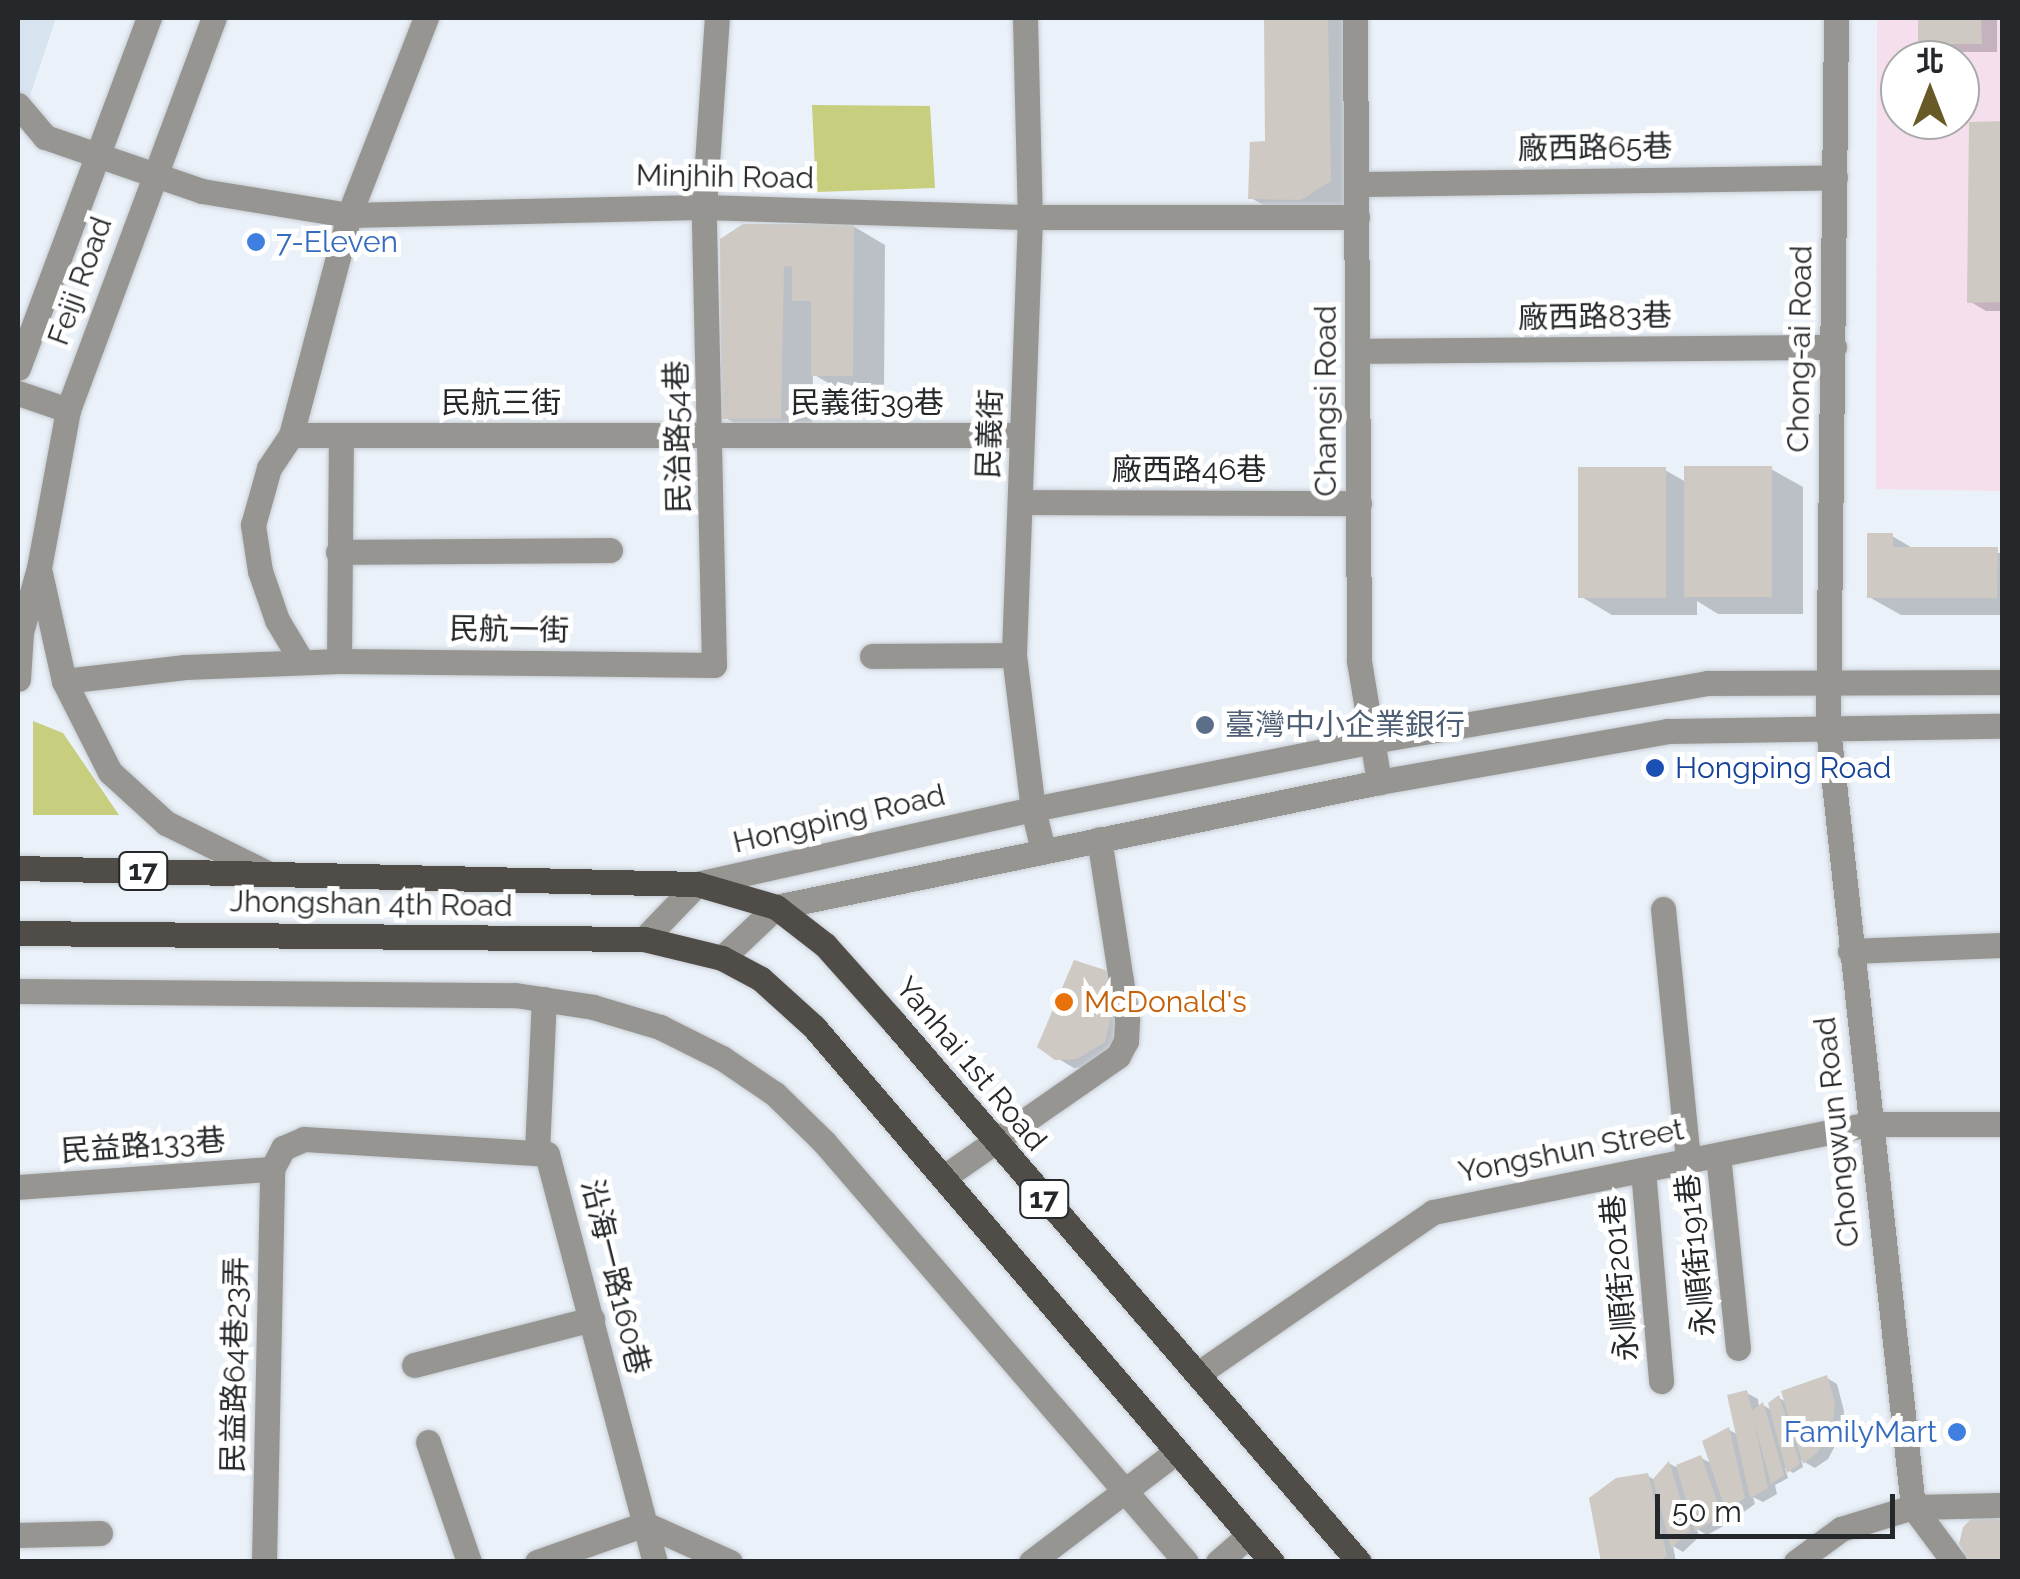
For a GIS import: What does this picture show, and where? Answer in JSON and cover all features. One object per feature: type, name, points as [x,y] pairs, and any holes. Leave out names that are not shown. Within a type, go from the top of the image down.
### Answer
[{"type":"main road","name":"Jhongshan 4th Road","points":[[18,868],[697,884]]},
{"type":"main road","name":"Yanhai 1st Road","points":[[697,884],[776,906],[824,945],[1359,1562]]},
{"type":"main road","name":"Jhongshan 4th Road","points":[[18,933],[644,940],[722,958]]},
{"type":"main road","name":"17","points":[[722,958],[761,979],[814,1027],[1272,1562]]},
{"type":"street","name":"Feiji Road","points":[[18,368],[149,18]]},
{"type":"street","name":"Feiji Road","points":[[18,678],[19,624],[39,568],[68,410],[214,18]]},
{"type":"street","points":[[302,662],[277,620],[260,571],[253,525],[269,468],[291,435],[349,215],[426,18]]},
{"type":"street","name":"民治路54巷","points":[[714,665],[712,435],[704,207],[716,18]]},
{"type":"street","name":"民義街","points":[[1025,18],[1030,217],[1014,655],[1033,809],[1043,850]]},
{"type":"street","name":"Changsi Road","points":[[1354,18],[1359,661],[1379,782]]},
{"type":"street","name":"Chong-ai Road","points":[[1826,681],[1836,18]]},
{"type":"street","name":"Minjhih Road","points":[[18,105],[45,137],[202,191],[349,215],[704,207],[1030,217],[1357,218]]},
{"type":"street","name":"廠西路65巷","points":[[1357,184],[1835,177]]},
{"type":"street","name":"廠西路83巷","points":[[1358,352],[1834,347]]},
{"type":"street","points":[[18,393],[68,410]]},
{"type":"street","name":"民航三街","points":[[291,435],[712,435]]},
{"type":"street","points":[[339,661],[341,435]]},
{"type":"street","name":"民義街39巷","points":[[712,435],[1022,435]]},
{"type":"street","name":"廠西路46巷","points":[[1020,502],[1359,504]]},
{"type":"street","points":[[338,552],[610,550]]},
{"type":"street","points":[[39,568],[64,682],[110,772],[166,824],[269,874]]},
{"type":"street","points":[[872,656],[1014,655]]},
{"type":"street","name":"民航一街","points":[[64,682],[184,667],[339,661],[714,665]]},
{"type":"street","name":"Hongping Road","points":[[697,884],[1033,809],[1660,688],[1826,681],[2002,682]]},
{"type":"street","name":"Chongwun Road","points":[[1826,681],[1868,1124],[1913,1507]]},
{"type":"street","points":[[722,958],[776,906],[1379,782],[1667,731],[2002,726]]},
{"type":"street","points":[[944,1177],[1118,1056],[1126,1041],[1127,1020],[1099,839]]},
{"type":"street","points":[[644,940],[697,884]]},
{"type":"street","points":[[1663,909],[1688,1161]]},
{"type":"street","points":[[1850,951],[2002,945]]},
{"type":"street","points":[[18,991],[515,995],[594,1007],[660,1027],[722,1058],[762,1084],[812,1130],[1186,1562]]},
{"type":"street","points":[[272,1169],[284,1148],[304,1139],[537,1151],[544,999]]},
{"type":"street","name":"Yongshun Street","points":[[1199,1373],[1433,1212],[1868,1124],[2002,1124]]},
{"type":"street","name":"沿海一路160巷","points":[[537,1151],[547,1154],[552,1164],[656,1562]]},
{"type":"street","name":"永順街191巷","points":[[1718,1155],[1738,1348]]},
{"type":"street","name":"民益路133巷","points":[[18,1187],[272,1169]]},
{"type":"street","name":"民益路64巷23弄","points":[[264,1562],[272,1169]]},
{"type":"street","name":"永順街201巷","points":[[1643,1170],[1661,1381]]},
{"type":"street","points":[[414,1365],[592,1319]]},
{"type":"street","points":[[428,1442],[469,1562]]},
{"type":"street","points":[[1032,1562],[1177,1450]]},
{"type":"street","points":[[1796,1562],[1842,1530],[1913,1507],[2002,1505]]},
{"type":"street","points":[[1913,1507],[1954,1562]]},
{"type":"street","points":[[536,1562],[644,1524],[730,1562]]},
{"type":"street","points":[[18,1535],[100,1533]]},
{"type":"street","points":[[1218,1562],[1249,1535]]},
{"type":"shaded area","points":[[18,18],[56,18],[18,131]]},
{"type":"shaded area","points":[[1877,18],[2002,18],[2002,491],[1876,489]]},
{"type":"green space","points":[[812,105],[930,106],[935,188],[816,192]]},
{"type":"green space","points":[[33,721],[63,733],[119,815],[33,815]]},
{"type":"building","points":[[1264,18],[1328,18],[1331,181],[1301,200],[1248,199],[1250,142],[1265,141]]},
{"type":"building","points":[[1918,18],[1981,18],[1982,44],[1980,40],[1918,40]]},
{"type":"building","points":[[2002,121],[2002,302],[1967,303],[1969,140],[1980,140],[1980,122]]},
{"type":"building","points":[[743,224],[854,224],[853,376],[811,376],[811,301],[792,301],[792,266],[784,266],[781,419],[721,419],[720,239]]},
{"type":"building","points":[[1684,466],[1772,466],[1772,597],[1684,597]]},
{"type":"building","points":[[1578,467],[1666,467],[1666,598],[1578,598]]},
{"type":"building","points":[[1867,533],[1893,533],[1893,547],[1998,547],[1997,598],[1867,598]]},
{"type":"building","points":[[1074,960],[1108,971],[1110,1021],[1105,1042],[1077,1059],[1055,1060],[1037,1047]]},
{"type":"building","points":[[1827,1375],[1835,1403],[1832,1427],[1817,1453],[1803,1464],[1781,1391]]},
{"type":"building","points":[[1747,1390],[1752,1411],[1763,1402],[1784,1475],[1771,1484],[1754,1421],[1768,1488],[1750,1498],[1727,1395]]},
{"type":"building","points":[[1779,1395],[1800,1464],[1787,1473],[1768,1403]]},
{"type":"building","points":[[1729,1427],[1745,1498],[1726,1511],[1702,1441]]},
{"type":"building","points":[[1701,1455],[1722,1516],[1695,1531],[1676,1465]]},
{"type":"building","points":[[1669,1461],[1690,1531],[1671,1548],[1653,1479]]},
{"type":"building","points":[[1648,1473],[1667,1556],[1659,1562],[1601,1562],[1589,1498],[1616,1478]]},
{"type":"building","points":[[1971,1519],[2002,1519],[2002,1562],[1970,1562],[1966,1557],[1959,1544],[1963,1527]]},
{"type":"place","name":"7-Eleven","points":[[256,242]]},
{"type":"place","name":"臺灣中小企業銀行","points":[[1205,725]]},
{"type":"place","name":"Hongping Road","points":[[1655,768]]},
{"type":"place","name":"McDonald's","points":[[1064,1002]]},
{"type":"place","name":"FamilyMart","points":[[1957,1432]]}]
